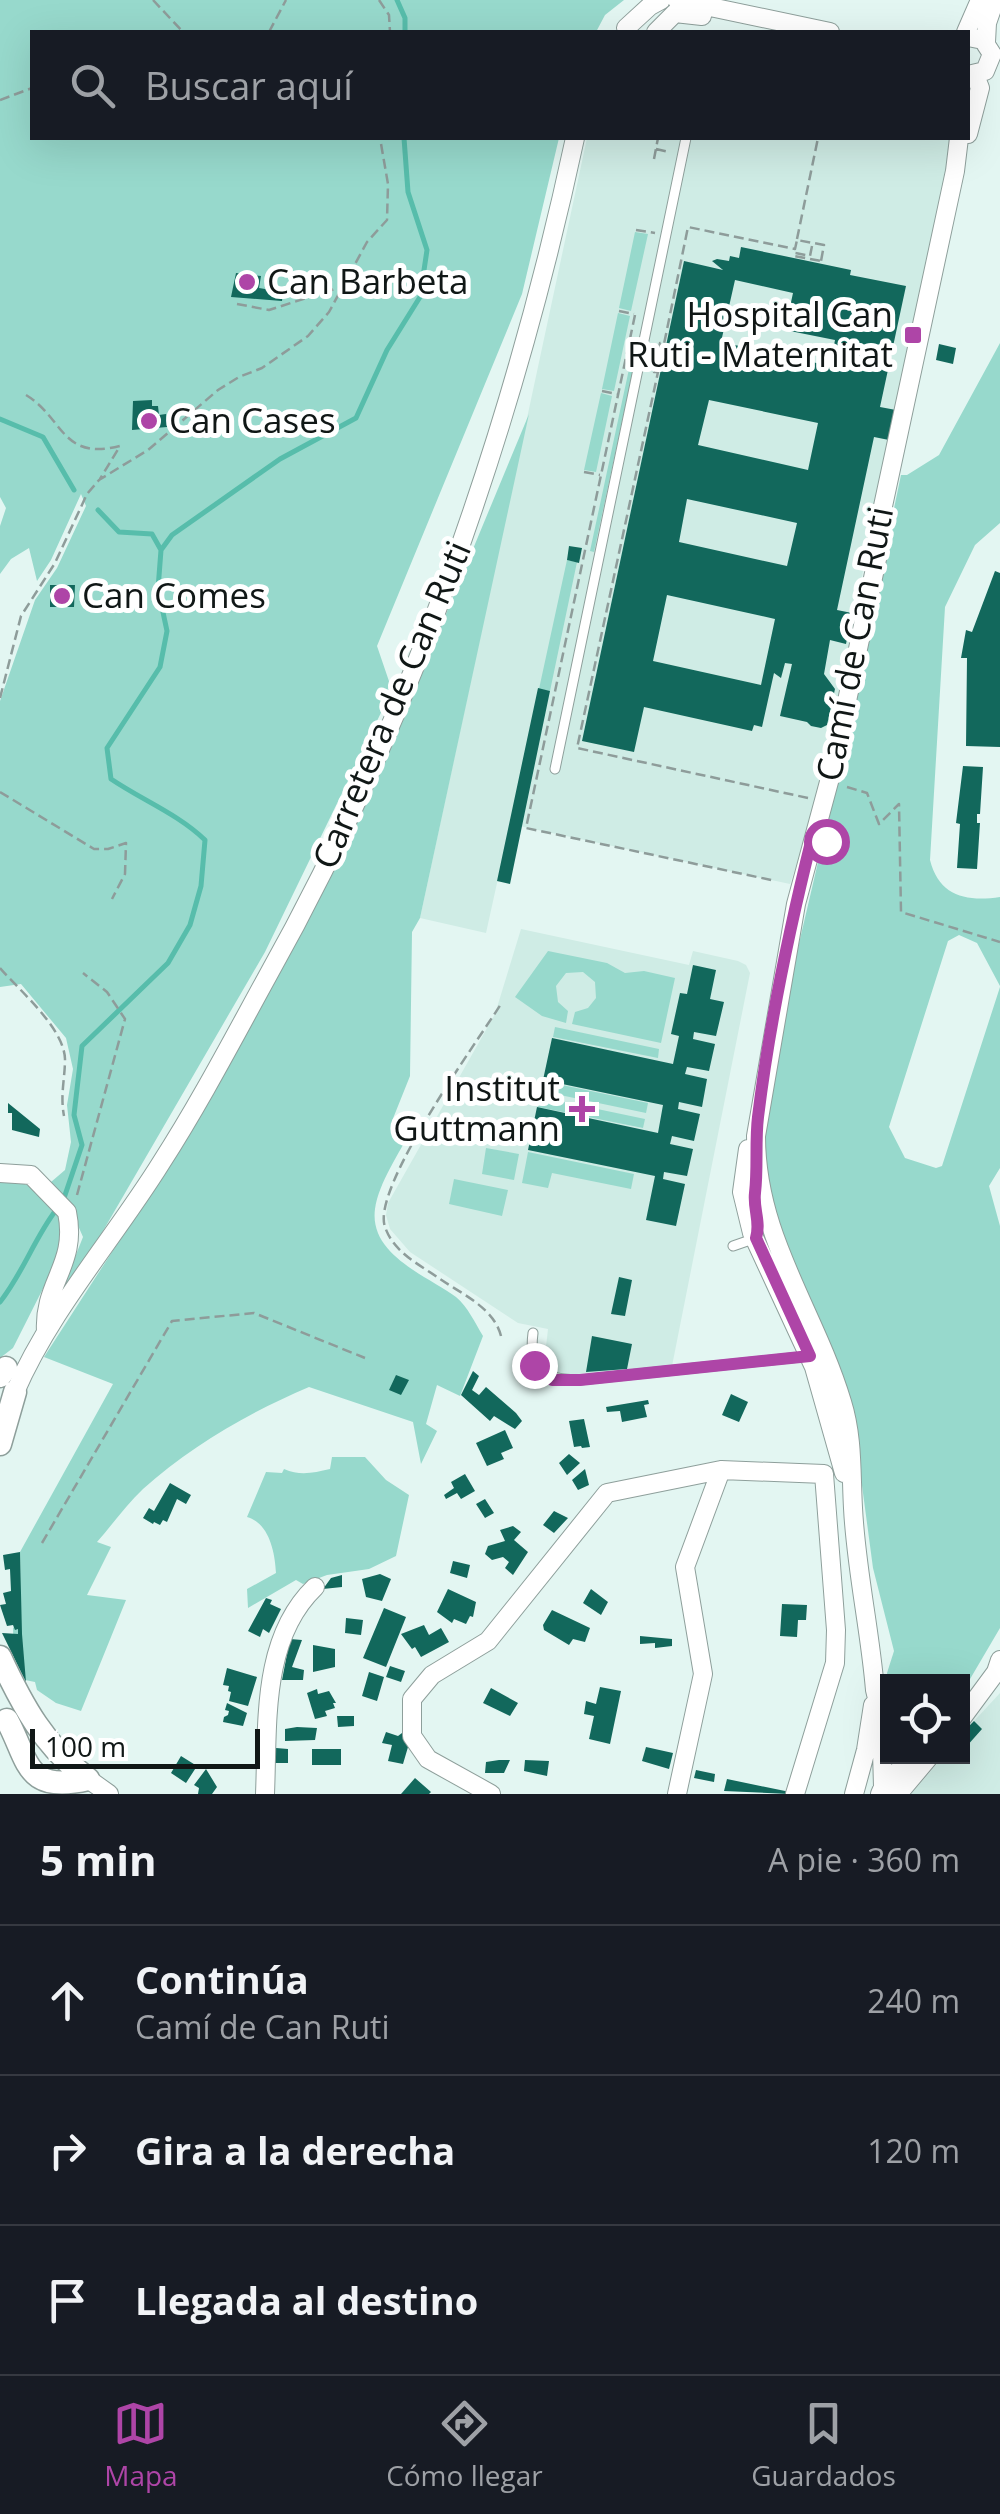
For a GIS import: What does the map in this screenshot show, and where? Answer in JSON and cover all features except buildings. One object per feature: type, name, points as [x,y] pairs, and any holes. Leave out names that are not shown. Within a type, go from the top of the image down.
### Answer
[{"type":"street","points":[[677,0],[820,30]]},
{"type":"street","points":[[973,37],[980,0]]},
{"type":"street","points":[[973,37],[987,23],[995,0]]},
{"type":"street","points":[[658,1],[658,28]]},
{"type":"street","points":[[622,30],[658,1]]},
{"type":"street","points":[[622,30],[658,28],[675,13],[768,30]]},
{"type":"street","name":"Camí de Can Ruti","points":[[970,118],[980,88],[971,75],[984,71],[991,62],[991,52],[973,37]]},
{"type":"street","name":"Carretera de Can Ruti","points":[[4,1383],[46,1332],[162,1163],[269,975],[359,798],[486,478],[574,140]]},
{"type":"street","name":"Camí de Can Ruti","points":[[885,1792],[881,1715],[853,1508],[830,1414],[810,1356],[756,1238],[742,1192],[796,904],[840,733],[877,560],[877,534],[963,140]]},
{"type":"street","name":"Camí de Can Ruti","points":[[758,1116],[759,1182],[768,1224],[821,1344],[845,1417],[854,1484],[853,1508]]},
{"type":"street","points":[[0,1173],[32,1176],[53,1195],[69,1219],[70,1250],[44,1308],[46,1332]]},
{"type":"street","name":"Camí de Can Ruti","points":[[756,1238],[760,1226],[755,1193],[759,1182]]},
{"type":"street","name":"Camí de Can Ruti","points":[[756,1238],[764,1244],[792,1298],[803,1304]]},
{"type":"street","name":"Camí de Can Ruti","points":[[810,1356],[824,1374],[845,1417]]},
{"type":"street","points":[[0,1444],[4,1383]]},
{"type":"street","points":[[677,1794],[702,1674],[685,1567],[721,1470]]},
{"type":"street","points":[[491,1794],[428,1759],[412,1736],[412,1699],[432,1674],[488,1641],[607,1493],[721,1470],[824,1474],[835,1663],[795,1794]]},
{"type":"street","points":[[265,1794],[273,1670],[284,1627],[297,1604],[316,1587]]},
{"type":"street","points":[[970,1691],[1000,1658]]},
{"type":"street","points":[[970,1707],[996,1672],[1000,1658]]},
{"type":"street","points":[[0,1659],[18,1698],[60,1758],[75,1789]]},
{"type":"street","points":[[0,1659],[34,1792]]},
{"type":"street","name":"Camí de Can Ruti","points":[[854,1794],[876,1690]]},
{"type":"street","points":[[0,1697],[34,1792]]},
{"type":"street","points":[[34,1792],[40,1775],[60,1758]]},
{"type":"street","points":[[885,1792],[906,1764]]},
{"type":"street","points":[[885,1792],[920,1764]]},
{"type":"street","points":[[34,1792],[75,1789],[108,1794]]},
{"type":"lane","points":[[555,769],[686,140]]},
{"type":"lane","points":[[812,838],[833,842]]},
{"type":"lane","points":[[733,1246],[756,1238]]},
{"type":"lane","points":[[533,1332],[534,1365],[552,1380],[810,1356]]},
{"type":"path","points":[[153,0],[181,30]]},
{"type":"path","points":[[269,30],[286,0]]},
{"type":"path","points":[[379,0],[389,16],[390,30]]},
{"type":"path","points":[[0,100],[30,89]]},
{"type":"path","points":[[99,480],[148,450],[218,390],[286,354],[329,312],[366,242],[387,220],[388,184],[380,140]]},
{"type":"path","points":[[654,159],[658,140]]},
{"type":"path","points":[[813,799],[577,748],[658,372],[654,372],[656,359],[660,343],[664,344],[688,227],[795,250],[818,140]]},
{"type":"path","points":[[797,240],[813,243],[824,246],[821,263],[794,256],[810,256],[813,243]]},
{"type":"path","points":[[237,304],[268,310],[345,286]]},
{"type":"path","points":[[619,311],[636,314],[526,828],[776,881]]},
{"type":"path","points":[[656,359],[663,360]]},
{"type":"path","points":[[602,391],[618,395]]},
{"type":"path","points":[[0,698],[21,616],[55,563],[87,494],[120,446],[100,451],[62,436],[43,405],[26,395]]},
{"type":"path","points":[[584,472],[601,475]]},
{"type":"path","points":[[837,784],[867,793],[880,824],[899,804],[901,912],[1000,942]]},
{"type":"path","points":[[0,792],[94,849],[126,842],[125,874],[112,898]]},
{"type":"path","points":[[0,968],[26,992],[62,1046],[65,1058],[60,1096],[64,1116]]},
{"type":"path","points":[[69,1219],[124,1019],[108,992],[83,973]]},
{"type":"path","points":[[501,1336],[488,1312],[399,1252],[384,1225],[385,1204],[408,1150],[502,1004]]},
{"type":"path","points":[[42,1543],[172,1321],[254,1314],[365,1358]]},
{"type":"shaded area","points":[[587,140],[955,140],[871,529],[822,787],[790,884],[510,824],[486,933],[420,918]]},
{"type":"shaded area","name":"Institut Guttmann","points":[[521,929],[689,965],[693,951],[738,961],[750,973],[672,1366],[564,1375],[557,1372],[545,1356],[548,1329],[518,1323],[410,1252],[390,1229],[388,1203],[495,1014]]},
{"type":"shaded area","points":[[1000,1693],[1000,1794],[911,1794],[937,1764],[970,1764],[970,1725]]},
{"type":"green space","points":[[0,0],[624,0],[605,15],[597,30],[30,30],[30,140],[559,140],[522,294],[377,646],[392,690],[265,952],[96,1243],[58,1300],[83,1237],[66,1198],[51,1182],[65,1170],[71,1142],[67,1105],[73,1069],[66,1038],[21,984],[0,987],[0,701],[35,600],[57,568],[86,506],[81,494],[51,560],[37,581],[29,548],[11,559],[0,574],[0,526],[6,508],[0,497]]},
{"type":"green space","points":[[635,232],[648,234],[631,311],[619,308]]},
{"type":"green space","points":[[618,313],[630,316],[614,391],[602,389]]},
{"type":"green space","points":[[1000,343],[1000,523],[975,545],[945,607],[930,860],[940,882],[956,894],[1000,897],[1000,986],[977,943],[959,935],[948,941],[889,1127],[905,1158],[936,1168],[942,1166],[1000,987],[1000,1168],[989,1186],[1000,1226],[1000,1628],[970,1679],[970,1674],[887,1674],[894,1651],[873,1568],[861,1478],[763,1182],[762,1150],[797,952],[901,475],[939,455]]},
{"type":"green space","points":[[629,369],[633,370],[594,552],[590,551]]},
{"type":"green space","points":[[601,393],[612,396],[596,472],[584,470]]},
{"type":"green space","points":[[529,414],[420,918],[412,932],[410,1076],[392,1121],[411,1130],[385,1178],[375,1209],[381,1239],[390,1251],[456,1297],[483,1336],[460,1396],[437,1385],[426,1424],[437,1431],[421,1464],[413,1422],[309,1387],[222,1431],[143,1489],[97,1542],[111,1547],[87,1595],[126,1600],[81,1711],[56,1703],[37,1690],[35,1682],[25,1680],[14,1658],[13,1628],[21,1620],[20,1552],[113,1384],[44,1357],[191,1130],[341,858]]},
{"type":"green space","points":[[567,560],[577,562],[550,691],[539,689]]},
{"type":"green space","points":[[548,951],[607,963],[625,973],[644,971],[675,978],[661,1043],[572,1024],[575,1012],[588,1008],[596,998],[595,982],[583,972],[566,973],[556,986],[558,1002],[568,1011],[566,1023],[542,1016],[515,997]]},
{"type":"green space","points":[[555,1027],[659,1049],[658,1058],[553,1037]]},
{"type":"green space","points":[[543,1081],[648,1103],[646,1113],[541,1091]]},
{"type":"green space","points":[[540,1097],[645,1119],[643,1128],[538,1107]]},
{"type":"green space","points":[[486,1148],[519,1154],[514,1180],[482,1174]]},
{"type":"green space","points":[[528,1152],[634,1174],[631,1189],[552,1173],[548,1188],[522,1183]]},
{"type":"green space","points":[[0,1178],[28,1186],[66,1216],[67,1241],[13,1348],[0,1358]]},
{"type":"green space","points":[[454,1179],[508,1190],[502,1216],[449,1204]]},
{"type":"green space","points":[[332,1457],[365,1457],[386,1480],[409,1495],[396,1556],[369,1569],[327,1575],[303,1584],[296,1580],[248,1608],[247,1589],[276,1573],[266,1532],[247,1517],[266,1472],[282,1473],[284,1469],[312,1473],[330,1469]]},
{"type":"waterway","points":[[397,0],[405,18],[405,30]]},
{"type":"waterway","points":[[63,1201],[82,1145],[74,1115],[82,1046],[168,963],[190,925],[201,886],[205,840],[172,815],[111,779],[107,748],[160,667],[167,631],[158,589],[161,550],[172,535],[280,459],[356,418],[387,350],[420,297],[427,250],[408,192],[404,140]]},
{"type":"waterway","points":[[0,419],[43,437],[74,490]]},
{"type":"waterway","points":[[98,510],[119,532],[152,534],[161,550]]},
{"type":"waterway","points":[[0,1302],[56,1210]]},
{"type":"place","name":"Can Barbeta","points":[[247,282]]},
{"type":"place","name":"Hospital Can Ruti - Maternitat","points":[[913,335]]},
{"type":"place","name":"Can Cases","points":[[149,421]]},
{"type":"place","name":"Can Comes","points":[[62,596]]},
{"type":"place","name":"Institut Guttmann","points":[[582,1109]]},
{"type":"route","points":[[534,1365],[552,1380],[580,1380],[810,1356],[756,1238],[760,1226],[755,1193],[759,1182],[756,1136],[796,904],[812,838],[826,841]]}]
